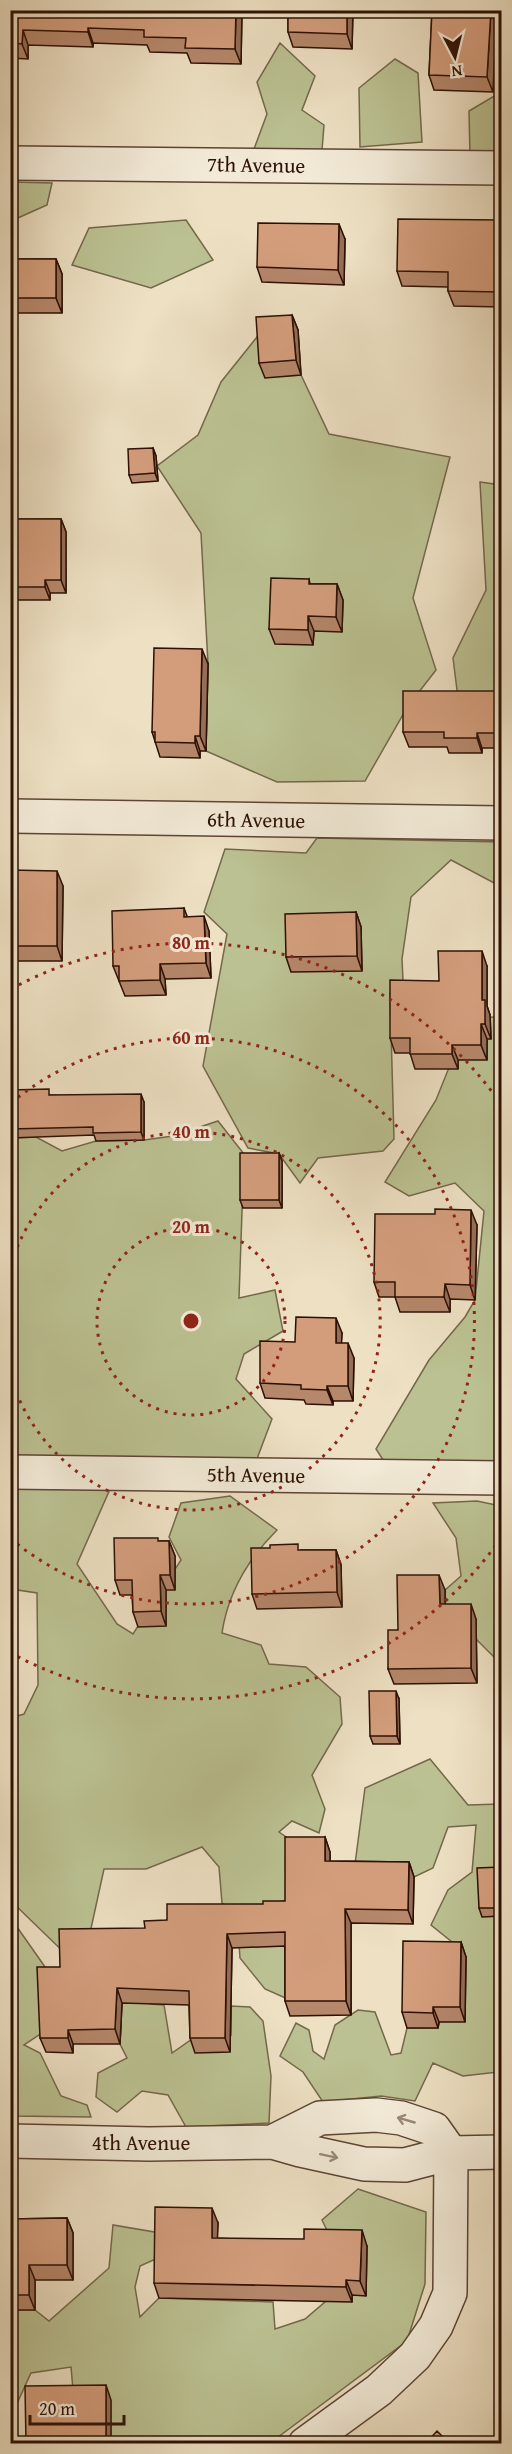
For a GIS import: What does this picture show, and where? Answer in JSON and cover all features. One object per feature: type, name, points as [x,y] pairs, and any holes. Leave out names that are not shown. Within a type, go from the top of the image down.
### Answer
[{"type":"street","name":"7th Avenue","points":[[10,163],[501,168]]},
{"type":"street","name":"6th Avenue","points":[[10,816],[501,823]]},
{"type":"street","name":"5th Avenue","points":[[10,1472],[501,1478]]},
{"type":"street","name":"4th Avenue","points":[[272,2142],[320,2118],[376,2115],[401,2118],[434,2129],[451,2153]]},
{"type":"street","name":"4th Avenue","points":[[10,2141],[149,2144],[272,2142],[364,2164],[405,2165],[451,2153],[501,2152]]},
{"type":"street","points":[[304,2444],[379,2390],[415,2356],[436,2326],[450,2293],[451,2153]]},
{"type":"green space","points":[[280,43],[315,76],[302,110],[324,125],[322,150],[254,149],[267,114],[257,82]]},
{"type":"green space","points":[[395,59],[418,73],[422,142],[360,147],[359,88]]},
{"type":"green space","points":[[501,92],[501,155],[470,156],[469,111]]},
{"type":"green space","points":[[11,182],[52,183],[47,205],[11,221]]},
{"type":"green space","points":[[186,220],[213,260],[151,288],[72,265],[89,228]]},
{"type":"green space","points":[[261,332],[265,377],[301,375],[329,434],[450,457],[413,598],[436,670],[408,706],[365,781],[277,782],[206,751],[208,664],[201,533],[157,466],[198,435],[221,382]]},
{"type":"green space","points":[[480,482],[501,485],[501,706],[459,706],[453,658],[486,590]]},
{"type":"green space","points":[[317,838],[501,842],[501,895],[498,885],[451,860],[411,897],[402,959],[403,981],[390,993],[394,1139],[383,1151],[318,1158],[300,1183],[279,1154],[248,1148],[203,1066],[227,934],[204,912],[225,849],[306,853]]},
{"type":"green space","points":[[501,1016],[501,1468],[385,1463],[376,1449],[429,1360],[465,1317],[475,1300],[484,1211],[455,1183],[409,1196],[385,1182],[436,1100],[448,1070],[485,1018]]},
{"type":"green space","points":[[218,1121],[244,1154],[239,1298],[275,1290],[283,1331],[244,1354],[236,1379],[272,1419],[255,1464],[111,1487],[77,1564],[117,1624],[133,1634],[181,1560],[169,1537],[181,1503],[230,1496],[277,1530],[248,1565],[234,1590],[222,1633],[261,1645],[269,1664],[306,1667],[340,1697],[342,1724],[312,1775],[325,1809],[319,1833],[292,1821],[279,1832],[298,1845],[281,1939],[302,1987],[290,2000],[265,1989],[240,1958],[237,1915],[222,1903],[219,1867],[202,1847],[146,1869],[104,1869],[90,1933],[78,1966],[13,1903],[10,1883],[10,1718],[24,1714],[38,1685],[37,1593],[11,1589],[11,1138],[36,1137],[62,1151],[96,1141],[144,1140],[173,1136]]},
{"type":"green space","points":[[477,1501],[501,1506],[501,1664],[476,1639],[445,1619],[445,1590],[461,1576],[456,1538],[433,1503]]},
{"type":"green space","points":[[430,1759],[468,1805],[501,1804],[501,2125],[498,2072],[463,2076],[433,2063],[415,2101],[381,2096],[323,2102],[303,2072],[280,2056],[296,2023],[309,2030],[313,2051],[324,2059],[335,2025],[358,2010],[375,2012],[391,2055],[401,2053],[407,2028],[438,2028],[466,1957],[457,1946],[431,1925],[448,1890],[472,1872],[476,1825],[448,1827],[433,1868],[414,1877],[384,1877],[350,1902],[365,1788]]},
{"type":"green space","points":[[10,1917],[50,1974],[45,2031],[24,2045],[40,2053],[61,2096],[87,2105],[91,2117],[11,2116]]},
{"type":"green space","points":[[151,1980],[151,2004],[164,2005],[172,2053],[195,2037],[231,2035],[231,2006],[250,2007],[263,2021],[271,2076],[269,2123],[186,2127],[168,2095],[142,2091],[117,2112],[96,2097],[98,2073],[127,2058],[120,2044],[122,1995]]},
{"type":"green space","points":[[358,2189],[426,2212],[425,2284],[407,2341],[270,2443],[111,2443],[111,2401],[74,2401],[71,2367],[31,2373],[15,2408],[14,2443],[11,2444],[11,2310],[35,2310],[49,2321],[109,2268],[113,2225],[160,2233],[160,2257],[140,2266],[135,2287],[140,2317],[159,2298],[273,2302],[275,2329],[305,2319],[326,2301],[334,2245],[322,2220]]},
{"type":"building","points":[[10,10],[236,10],[235,49],[185,48],[186,38],[144,37],[144,30],[88,28],[88,32],[23,30],[22,44],[10,43]]},
{"type":"building","points":[[288,10],[347,10],[347,34],[288,32]]},
{"type":"building","points":[[432,10],[491,10],[487,77],[429,75]]},
{"type":"building","points":[[398,219],[501,220],[499,292],[448,291],[448,272],[397,271]]},
{"type":"building","points":[[258,223],[339,224],[338,270],[257,267]]},
{"type":"building","points":[[10,259],[56,259],[56,298],[10,298]]},
{"type":"building","points":[[292,315],[296,360],[259,363],[256,317]]},
{"type":"building","points":[[153,448],[155,473],[129,475],[128,449]]},
{"type":"building","points":[[10,519],[61,519],[61,580],[45,580],[45,587],[10,587]]},
{"type":"building","points":[[271,578],[309,579],[309,584],[337,584],[336,617],[308,616],[308,630],[269,629]]},
{"type":"building","points":[[154,648],[202,649],[200,736],[195,736],[195,743],[155,742],[155,732],[152,732]]},
{"type":"building","points":[[10,651],[11,651],[10,720]]},
{"type":"building","points":[[403,691],[501,691],[501,733],[477,733],[477,738],[444,738],[444,732],[403,732]]},
{"type":"building","points":[[10,870],[57,871],[57,946],[10,946]]},
{"type":"building","points":[[184,908],[184,917],[204,916],[206,963],[160,964],[160,980],[119,981],[119,966],[113,966],[112,911]]},
{"type":"building","points":[[356,912],[357,956],[286,957],[285,914]]},
{"type":"building","points":[[438,951],[482,951],[482,1000],[485,1000],[485,1024],[481,1024],[481,1045],[452,1045],[452,1054],[410,1054],[410,1038],[390,1038],[390,980],[439,981]]},
{"type":"building","points":[[49,1089],[49,1095],[141,1094],[141,1132],[93,1133],[93,1127],[10,1129],[10,1090]]},
{"type":"building","points":[[240,1153],[279,1153],[279,1200],[240,1200]]},
{"type":"building","points":[[435,1209],[471,1210],[470,1285],[445,1284],[444,1297],[395,1297],[395,1282],[374,1282],[375,1214],[435,1214]]},
{"type":"building","points":[[296,1317],[336,1318],[336,1343],[348,1343],[348,1386],[327,1386],[327,1390],[301,1389],[301,1385],[260,1383],[260,1341],[295,1342]]},
{"type":"building","points":[[114,1538],[158,1538],[158,1541],[169,1541],[170,1575],[160,1575],[161,1611],[133,1612],[132,1580],[115,1580]]},
{"type":"building","points":[[298,1544],[298,1550],[336,1550],[337,1592],[252,1594],[251,1548]]},
{"type":"building","points":[[397,1575],[439,1575],[440,1604],[471,1604],[471,1668],[388,1669],[388,1630],[398,1630]]},
{"type":"building","points":[[369,1691],[396,1691],[397,1736],[370,1736]]},
{"type":"building","points":[[285,1837],[325,1837],[325,1861],[409,1862],[408,1910],[345,1909],[346,2001],[285,2001],[285,1932],[227,1934],[225,2038],[190,2038],[189,1991],[117,1988],[115,2029],[68,2030],[68,2038],[40,2038],[37,1967],[60,1967],[59,1929],[145,1928],[144,1921],[167,1920],[167,1904],[263,1904],[263,1901],[285,1901]]},
{"type":"building","points":[[501,1867],[501,1908],[479,1908],[477,1868]]},
{"type":"building","points":[[403,1941],[461,1942],[460,2007],[433,2007],[433,2013],[402,2012]]},
{"type":"building","points":[[155,2207],[212,2208],[212,2238],[304,2239],[304,2229],[362,2230],[360,2281],[346,2280],[346,2287],[154,2283]]},
{"type":"building","points":[[67,2218],[67,2265],[29,2265],[29,2295],[10,2295],[10,2219]]},
{"type":"building","points":[[106,2385],[106,2444],[26,2444],[25,2386]]},
{"type":"building","points":[[437,2431],[450,2444],[425,2444]]}]
